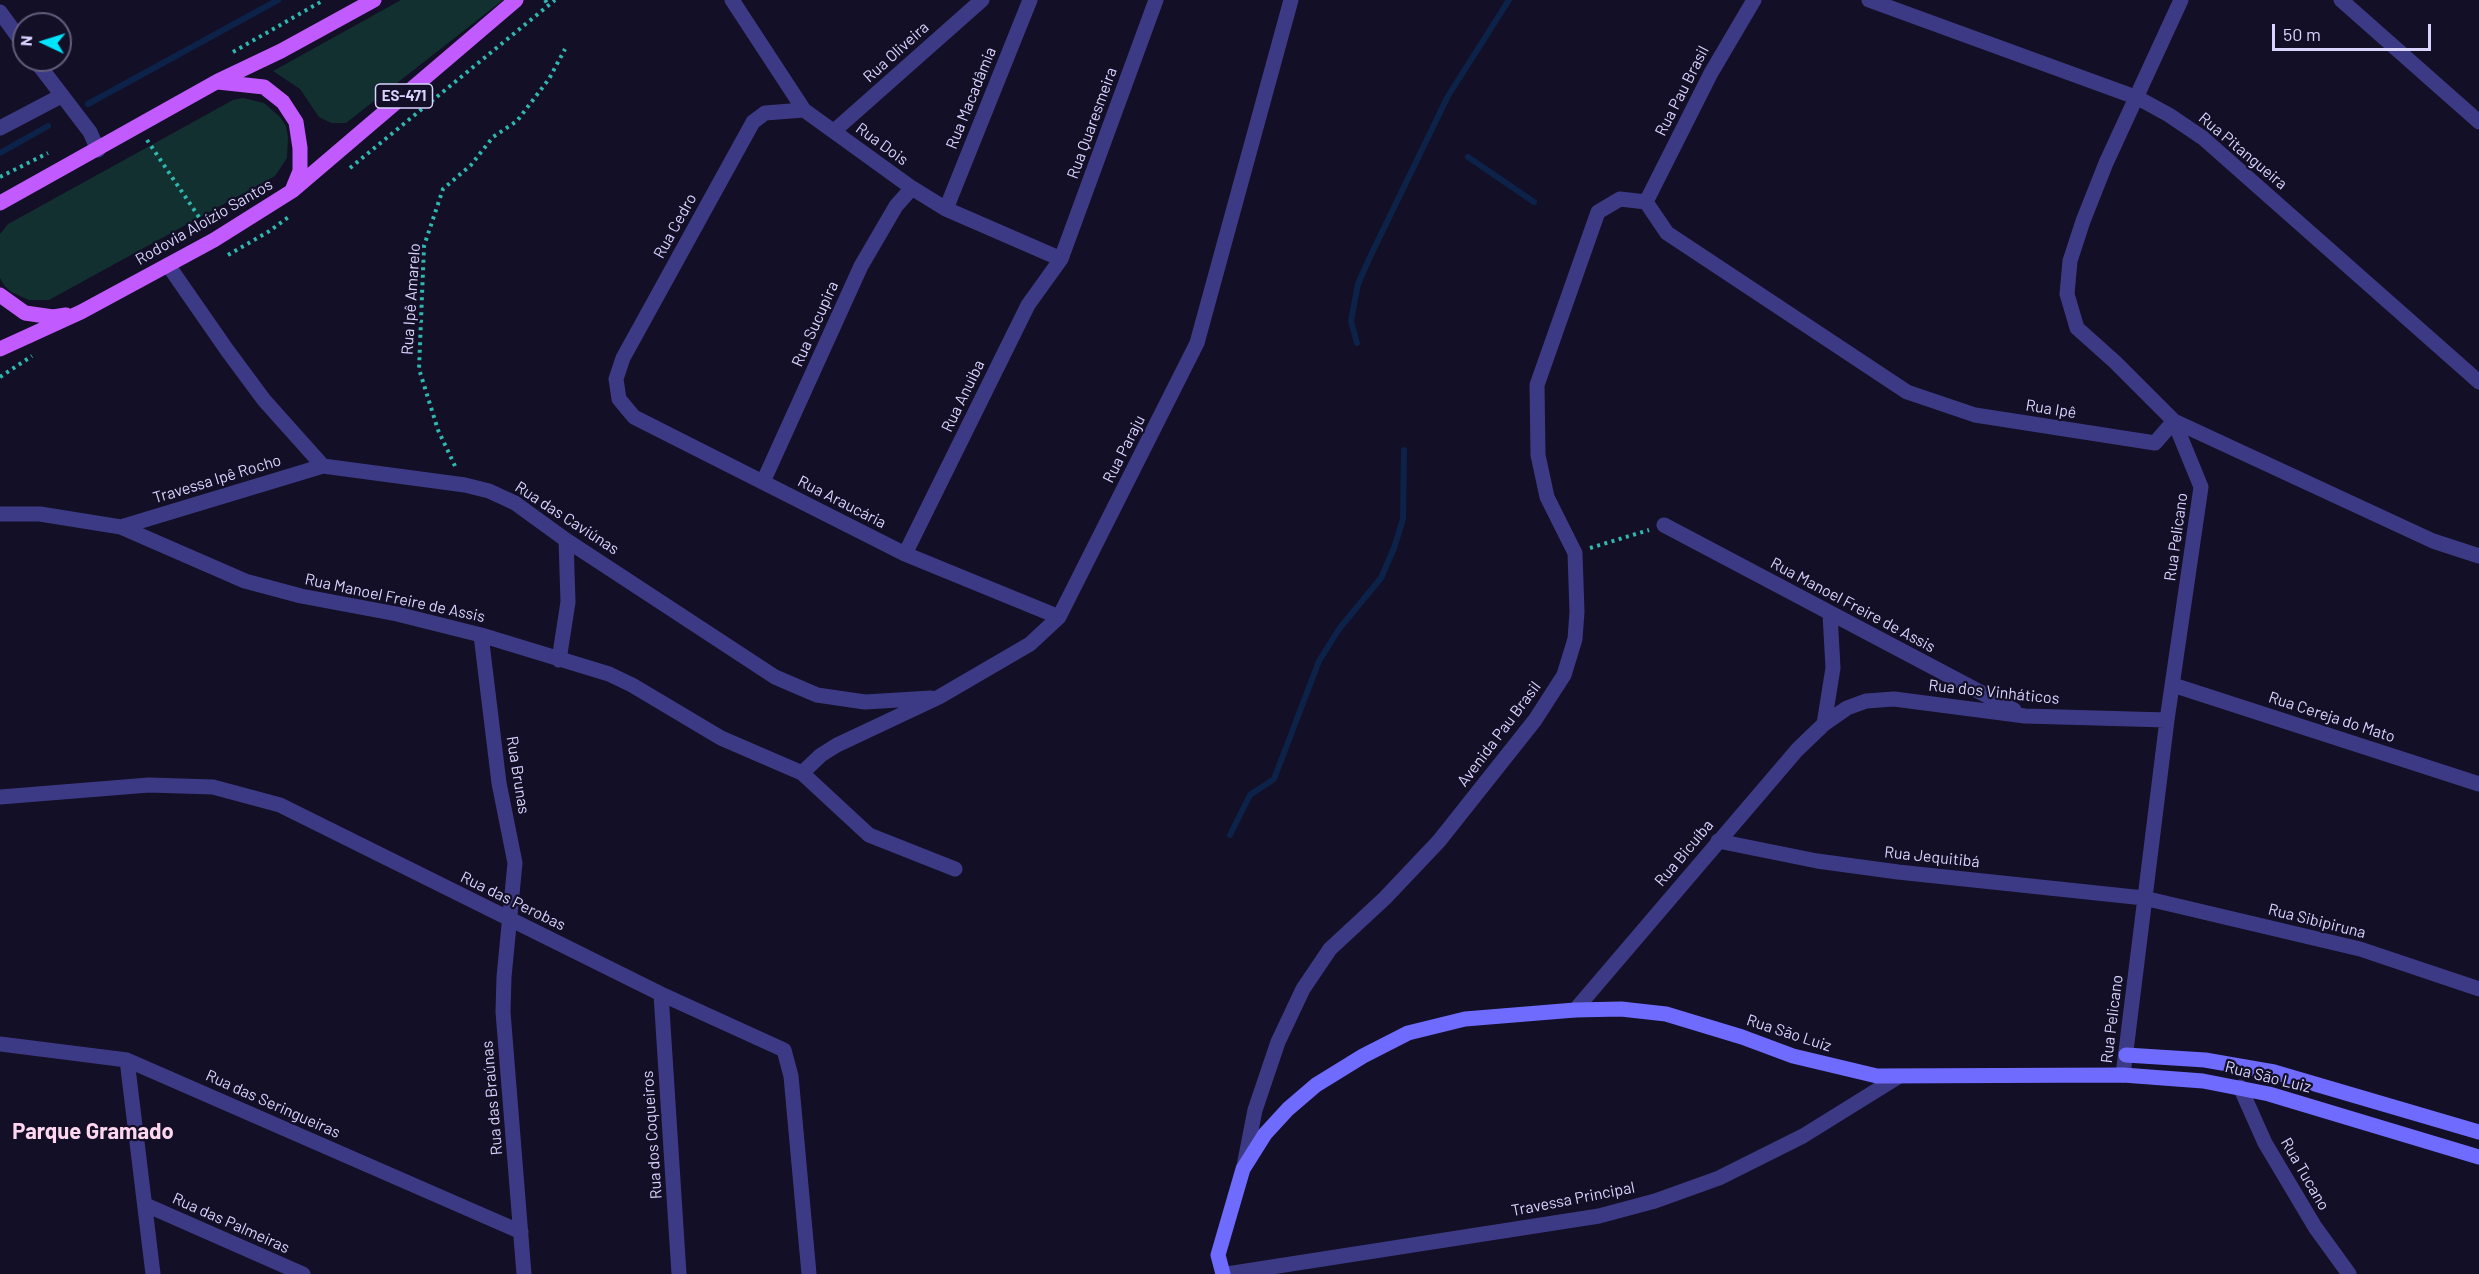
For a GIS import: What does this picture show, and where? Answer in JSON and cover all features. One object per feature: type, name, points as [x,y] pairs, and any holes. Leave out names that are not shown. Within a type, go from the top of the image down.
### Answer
[{"type":"main road","points":[[4,203],[218,81],[281,51],[374,0]]},
{"type":"main road","name":"Rodovia Aloízio Santos","points":[[0,349],[81,312],[168,265],[214,240],[292,191],[516,0]]},
{"type":"main road","points":[[218,81],[264,87],[284,102],[296,122],[300,148],[300,171],[292,191]]},
{"type":"main road","points":[[0,296],[25,313],[53,317],[81,312]]},
{"type":"street","name":"Rua Dois","points":[[732,0],[804,110],[912,188],[946,209],[1061,258]]},
{"type":"street","name":"Rua Oliveira","points":[[834,131],[982,0]]},
{"type":"street","name":"Rua Macadâmia","points":[[946,209],[1030,0]]},
{"type":"street","name":"Rua Quaresmeira","points":[[1061,258],[1156,0]]},
{"type":"street","name":"Rua Paraju","points":[[802,773],[820,754],[939,697],[1030,644],[1059,617],[1197,343],[1292,0]]},
{"type":"street","name":"Rua Pau Brasil","points":[[1646,202],[1711,73],[1754,0]]},
{"type":"street","name":"Rua Pitangueira","points":[[1869,0],[2138,98],[2169,114],[2203,138],[2479,382]]},
{"type":"street","name":"Rua Pelicano","points":[[2123,1075],[2166,720],[2201,487],[2174,421],[2077,328],[2067,294],[2070,261],[2083,221],[2106,163],[2138,98],[2181,0]]},
{"type":"street","points":[[2341,0],[2479,122]]},
{"type":"street","points":[[0,12],[12,28]]},
{"type":"street","points":[[44,72],[90,132],[98,150]]},
{"type":"street","points":[[0,128],[62,96]]},
{"type":"street","name":"Rua Cedro","points":[[619,399],[616,379],[623,358],[753,122],[765,113],[804,110]]},
{"type":"street","name":"Rua Sucupira","points":[[763,482],[861,266],[896,206],[912,188]]},
{"type":"street","name":"Avenida Pau Brasil","points":[[1243,1169],[1255,1110],[1278,1042],[1303,989],[1330,949],[1439,842],[1535,720],[1564,675],[1575,639],[1577,612],[1575,553],[1547,497],[1538,455],[1537,385],[1598,212],[1620,199],[1646,202]]},
{"type":"street","name":"Rua Ipê","points":[[1646,202],[1667,233],[1907,392],[1975,415],[2155,443],[2174,421]]},
{"type":"street","name":"Rua Anuiba","points":[[904,554],[1028,304],[1061,258]]},
{"type":"street","points":[[168,265],[264,400],[323,466]]},
{"type":"street","name":"Rua Araucária","points":[[619,399],[634,417],[904,554],[1059,617]]},
{"type":"street","points":[[2174,421],[2433,541],[2479,556]]},
{"type":"street","name":"Rua das Caviúnas","points":[[323,466],[465,485],[489,491],[515,503],[566,540],[775,677],[817,694],[865,702],[939,697]]},
{"type":"street","name":"Travessa Ipê Rocho","points":[[122,527],[323,466]]},
{"type":"street","name":"Rua Manoel Freire de Assis","points":[[0,514],[40,513],[122,527],[245,581],[301,597],[397,614],[481,635],[609,674],[632,685],[721,738],[802,773],[869,835],[955,869]]},
{"type":"street","name":"Rua Manoel Freire de Assis","points":[[1664,525],[2025,716]]},
{"type":"street","points":[[559,660],[568,602],[566,540]]},
{"type":"street","points":[[1824,724],[1833,668],[1830,614]]},
{"type":"street","name":"Rua Brunas","points":[[481,635],[499,783],[515,863],[515,885],[510,920]]},
{"type":"street","name":"Rua Cereja do Mato","points":[[2173,685],[2479,784]]},
{"type":"street","name":"Rua dos Vinháticos","points":[[1824,724],[1847,708],[1866,701],[1894,699],[2025,716],[2166,720]]},
{"type":"street","name":"Rua Bicuíba","points":[[1575,1010],[1797,750],[1824,724]]},
{"type":"street","name":"Rua das Perobas","points":[[0,797],[149,785],[213,787],[280,805],[661,994],[784,1050],[791,1076],[809,1274]]},
{"type":"street","name":"Rua Jequitibá","points":[[1718,841],[1816,861],[1898,872],[2144,898]]},
{"type":"street","name":"Rua Sibipiruna","points":[[2144,898],[2360,949],[2479,989]]},
{"type":"street","name":"Rua das Braúnas","points":[[510,920],[503,1012],[524,1274]]},
{"type":"street","name":"Rua dos Coqueiros","points":[[661,994],[679,1274]]},
{"type":"street","name":"Rua São Luiz","points":[[1225,1274],[1218,1255],[1243,1169],[1265,1134],[1288,1109],[1316,1085],[1363,1056],[1408,1033],[1465,1019],[1621,1008],[1666,1014],[1742,1037],[1793,1056],[1846,1070],[1898,1077],[2123,1075],[2203,1081],[2269,1094],[2479,1157]]},
{"type":"street","name":"Rua das Seringueiras","points":[[0,1044],[127,1060],[521,1232]]},
{"type":"street","name":"Rua São Luiz","points":[[2126,1055],[2205,1060],[2274,1072],[2479,1132]]},
{"type":"street","points":[[127,1060],[153,1274]]},
{"type":"street","name":"Travessa Principal","points":[[1225,1274],[1599,1216],[1655,1201],[1719,1178],[1803,1136],[1898,1077]]},
{"type":"street","name":"Rua Tucano","points":[[2240,1087],[2265,1143],[2314,1227],[2349,1274]]},
{"type":"street","name":"Rua das Palmeiras","points":[[146,1205],[303,1274]]},
{"type":"path","points":[[545,0],[549,6]]},
{"type":"path","name":"Rua Ipê Amarelo","points":[[465,485],[438,430],[419,369],[424,246],[442,189],[471,165],[493,137],[517,121],[549,79],[566,49]]},
{"type":"path","points":[[138,126],[214,240]]},
{"type":"path","points":[[1575,553],[1664,525]]},
{"type":"green space","points":[[401,0],[503,0],[346,123],[331,123],[319,117],[300,89],[273,71]]},
{"type":"green space","points":[[243,98],[264,103],[280,117],[286,126],[287,158],[275,176],[49,300],[29,300],[11,292],[4,285],[0,278],[0,234],[8,224],[233,100]]},
{"type":"waterway","points":[[88,104],[278,0]]},
{"type":"waterway","points":[[1357,343],[1351,321],[1358,284],[1369,259],[1448,96],[1509,0]]},
{"type":"waterway","points":[[0,153],[48,126]]},
{"type":"waterway","points":[[1468,157],[1534,202]]},
{"type":"waterway","points":[[1230,835],[1250,795],[1274,779],[1319,661],[1339,629],[1381,578],[1403,519],[1404,450]]},
{"type":"district","name":"Parque Gramado","points":[[93,1132]]}]
